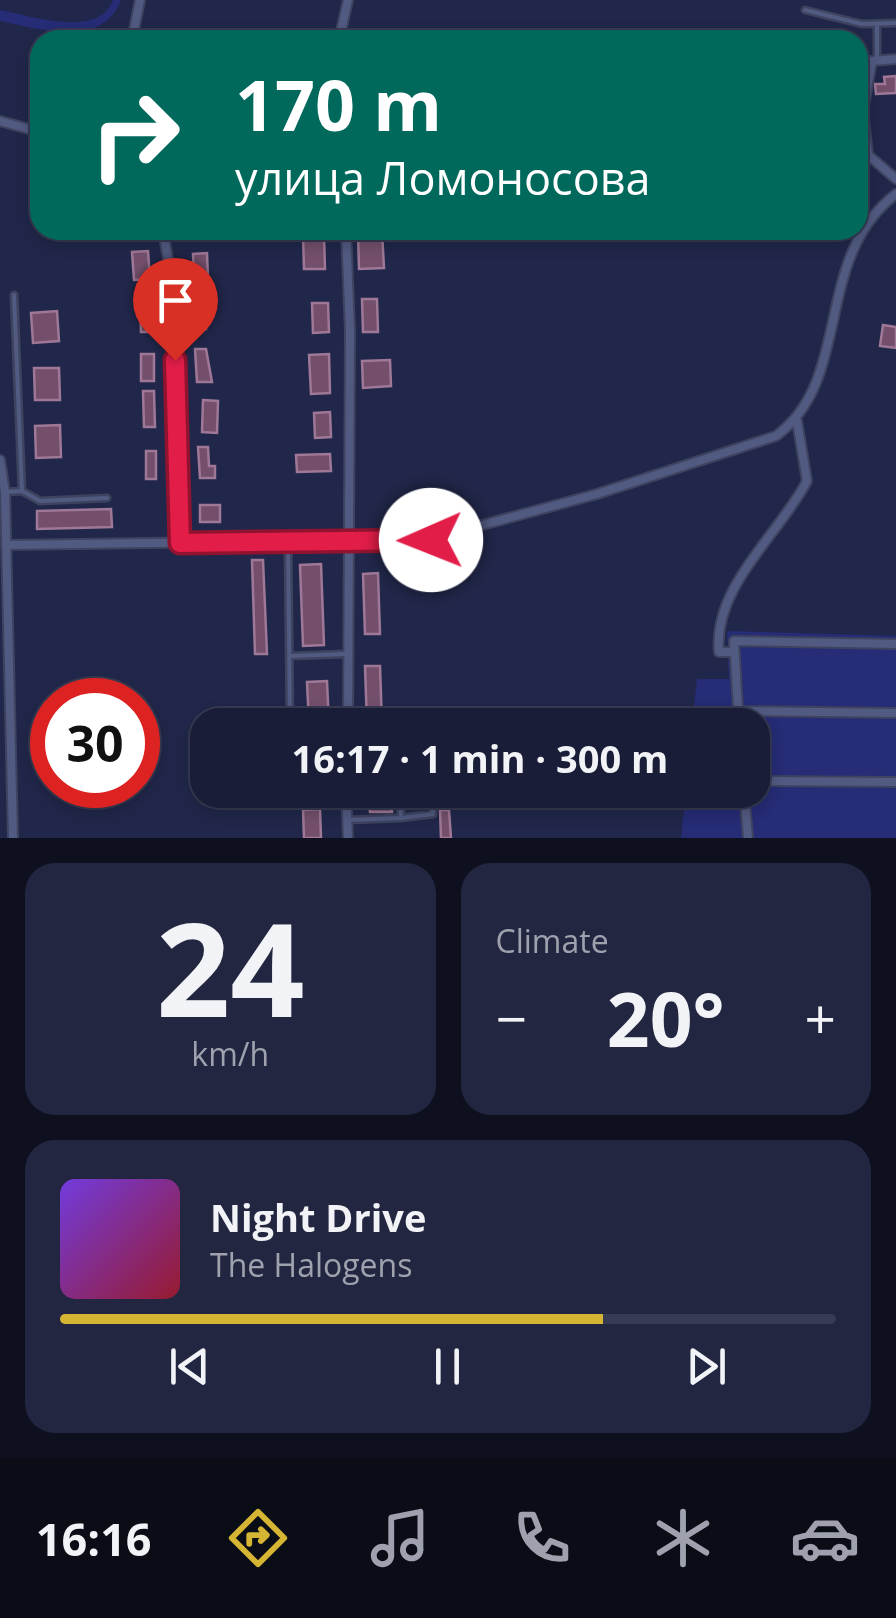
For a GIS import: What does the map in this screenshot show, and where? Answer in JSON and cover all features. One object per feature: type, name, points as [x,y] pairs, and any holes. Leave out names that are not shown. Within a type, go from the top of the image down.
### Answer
[{"type":"street","points":[[134,30],[140,0]]},
{"type":"street","points":[[341,30],[348,0]]},
{"type":"street","points":[[868,61],[896,59]]},
{"type":"street","points":[[868,87],[874,60]]},
{"type":"street","points":[[0,122],[30,130]]},
{"type":"street","points":[[868,154],[896,179]]},
{"type":"street","points":[[868,221],[896,194]]},
{"type":"street","points":[[166,240],[173,288],[180,543]]},
{"type":"street","points":[[346,240],[350,332],[348,708]]},
{"type":"street","points":[[6,545],[431,540],[776,436],[797,421],[817,380],[842,270],[857,240]]},
{"type":"street","points":[[733,652],[719,652],[718,634],[732,594],[807,481],[797,421]]},
{"type":"street","points":[[0,460],[5,492],[5,742],[12,838]]},
{"type":"street","points":[[738,708],[734,641],[896,644]]},
{"type":"street","points":[[770,712],[896,713]]},
{"type":"street","points":[[770,781],[896,782]]},
{"type":"street","points":[[347,808],[348,838]]},
{"type":"street","points":[[746,808],[748,838]]},
{"type":"lane","points":[[806,10],[825,18],[896,24]]},
{"type":"lane","points":[[874,60],[877,25]]},
{"type":"lane","points":[[14,295],[22,491]]},
{"type":"lane","points":[[5,492],[22,491],[40,501],[107,498]]},
{"type":"lane","points":[[288,543],[290,708]]},
{"type":"lane","points":[[290,656],[349,654]]},
{"type":"lane","points":[[400,808],[400,818]]},
{"type":"lane","points":[[347,820],[433,814],[433,808]]},
{"type":"shaded area","points":[[113,0],[121,0],[100,25],[85,30],[46,30],[0,21],[0,10],[63,22],[94,19]]},
{"type":"shaded area","points":[[727,631],[896,636],[896,838],[681,838],[684,808],[770,808],[770,708],[694,708],[697,679],[729,679]]},
{"type":"building","points":[[896,76],[896,93],[876,94],[875,84],[885,84],[884,77]]},
{"type":"building","points":[[303,240],[324,240],[325,269],[304,269]]},
{"type":"building","points":[[358,240],[382,240],[384,268],[359,269]]},
{"type":"building","points":[[148,251],[150,279],[134,280],[132,252]]},
{"type":"building","points":[[207,253],[208,279],[194,280],[193,254]]},
{"type":"building","points":[[362,299],[377,299],[378,332],[363,332]]},
{"type":"building","points":[[193,300],[204,300],[206,329],[194,330]]},
{"type":"building","points":[[312,303],[328,303],[329,332],[313,333]]},
{"type":"building","points":[[140,304],[152,304],[152,332],[141,332]]},
{"type":"building","points":[[57,311],[59,341],[33,343],[31,313]]},
{"type":"building","points":[[883,325],[896,327],[896,348],[880,346]]},
{"type":"building","points":[[195,349],[206,349],[212,382],[197,382]]},
{"type":"building","points":[[141,354],[154,354],[154,381],[141,381]]},
{"type":"building","points":[[329,354],[330,393],[311,394],[309,355]]},
{"type":"building","points":[[390,360],[391,386],[363,388],[362,361]]},
{"type":"building","points":[[34,368],[59,368],[60,400],[35,400]]},
{"type":"building","points":[[143,391],[154,391],[155,427],[144,427]]},
{"type":"building","points":[[203,400],[218,401],[217,433],[202,432]]},
{"type":"building","points":[[330,412],[331,437],[315,438],[314,413]]},
{"type":"building","points":[[60,425],[61,457],[36,458],[35,426]]},
{"type":"building","points":[[198,447],[208,447],[209,466],[215,466],[215,478],[200,478]]},
{"type":"building","points":[[146,451],[156,451],[156,479],[146,479]]},
{"type":"building","points":[[330,454],[331,471],[297,472],[296,455]]},
{"type":"building","points":[[200,505],[220,505],[220,522],[200,522]]},
{"type":"building","points":[[111,509],[112,527],[37,529],[37,511]]},
{"type":"building","points":[[252,560],[263,560],[267,654],[255,654]]},
{"type":"building","points":[[321,564],[324,645],[303,646],[300,565]]},
{"type":"building","points":[[378,573],[380,634],[365,634],[363,574]]},
{"type":"building","points":[[365,666],[380,666],[381,708],[366,708]]},
{"type":"building","points":[[327,681],[328,708],[308,708],[307,682]]},
{"type":"building","points":[[370,808],[392,808],[392,812],[370,812]]},
{"type":"building","points":[[320,809],[321,838],[304,838],[303,810]]},
{"type":"building","points":[[440,810],[449,810],[451,838],[441,838]]},
{"type":"route","points":[[175,360],[180,543],[431,540]]}]
